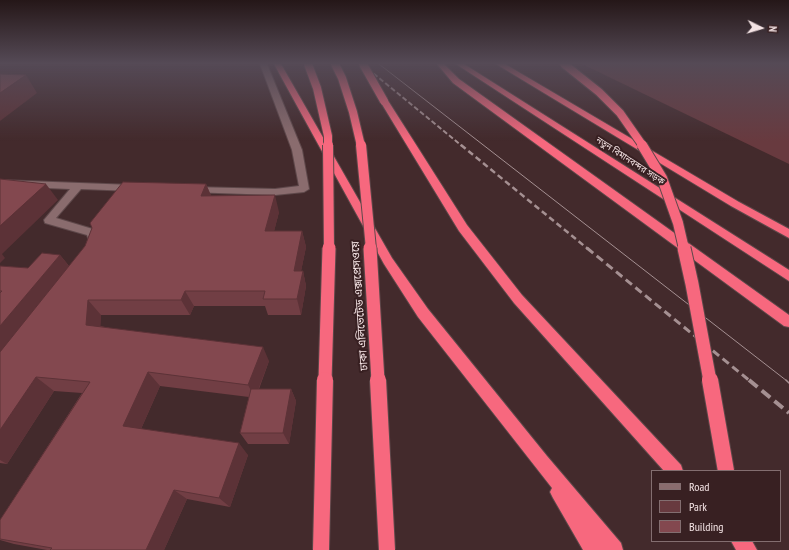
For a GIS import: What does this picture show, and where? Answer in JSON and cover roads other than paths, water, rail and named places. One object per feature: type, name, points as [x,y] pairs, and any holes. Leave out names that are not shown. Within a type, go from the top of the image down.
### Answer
[{"type":"highway","points":[[292,90],[388,261],[423,314],[541,462],[614,550]]},
{"type":"highway","points":[[317,90],[328,136],[329,230],[321,550]]},
{"type":"highway","name":"ঢাকা এলিভেটেড এক্সপ্রেসওয়ে","points":[[346,90],[363,152],[374,293],[387,550]]},
{"type":"highway","points":[[378,90],[421,163],[468,234],[518,299],[674,470]]},
{"type":"highway","points":[[468,90],[789,322]]},
{"type":"highway","name":"নতুন বিমানবন্দর সড়ক","points":[[499,90],[789,276]]},
{"type":"highway","name":"নতুন বিমানবন্দর সড়ক","points":[[542,90],[735,204],[789,234]]},
{"type":"highway","points":[[597,90],[620,113],[636,134],[662,178],[680,230],[692,284],[726,470]]},
{"type":"highway","points":[[541,462],[593,550]]},
{"type":"highway","points":[[741,542],[748,550]]},
{"type":"street","points":[[180,190],[275,192],[304,189],[297,150],[273,90]]},
{"type":"street","points":[[0,183],[77,187],[140,188]]},
{"type":"street","points":[[77,187],[49,220],[92,233],[96,244],[92,255]]},
{"type":"tram line","points":[[412,90],[787,381]]},
{"type":"railway","points":[[393,90],[462,146]]},
{"type":"railway","points":[[461,145],[588,249]]},
{"type":"railway","points":[[587,248],[750,381]]},
{"type":"railway","points":[[749,380],[789,413]]}]
